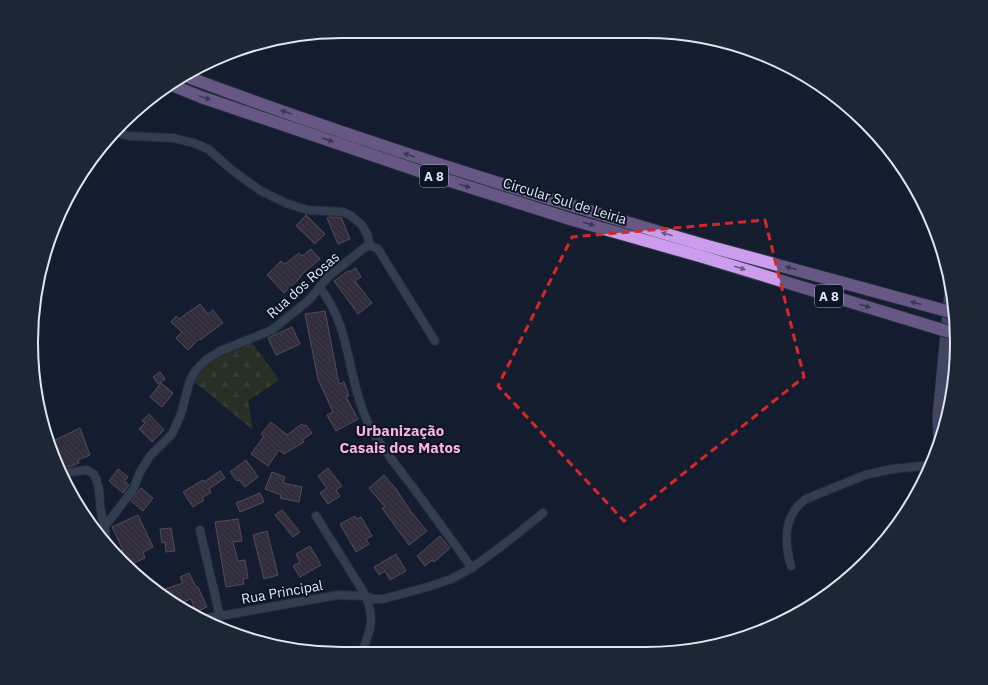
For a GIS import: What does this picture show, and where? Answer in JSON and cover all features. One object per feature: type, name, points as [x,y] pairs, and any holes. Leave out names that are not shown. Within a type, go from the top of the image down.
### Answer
[{"type":"highway","name":"Circular Sul de Leiria","points":[[191,78],[424,160],[576,207],[704,245],[948,311]]},
{"type":"highway","name":"Circular Sul de Leiria","points":[[177,87],[425,173],[581,222],[703,257],[949,332]]},
{"type":"main road","points":[[938,426],[938,416],[948,312]]},
{"type":"street","points":[[121,134],[129,136],[173,138],[201,146],[208,149],[260,192],[307,210],[343,212],[350,215],[362,225],[368,236],[370,245],[378,249],[435,341]]},
{"type":"street","name":"Rua dos Rosas","points":[[105,526],[133,490],[140,472],[150,456],[172,434],[181,414],[190,380],[196,370],[206,360],[220,352],[272,330],[309,300],[328,277],[370,245]]},
{"type":"street","points":[[320,288],[329,300],[339,320],[358,398],[365,418],[379,442],[472,568]]},
{"type":"street","points":[[791,566],[786,550],[789,518],[794,509],[800,503],[806,499],[865,476],[892,469],[924,466]]},
{"type":"street","points":[[67,472],[86,470],[94,474],[98,485],[102,520],[105,526],[106,533]]},
{"type":"street","name":"Rua Principal","points":[[212,618],[338,595],[366,596],[374,599],[383,599],[431,586],[451,579],[472,568],[543,513]]},
{"type":"street","points":[[316,516],[366,596],[371,610],[372,623],[363,647]]},
{"type":"street","points":[[200,530],[220,617]]},
{"type":"highlighted area","points":[[765,220],[804,377],[624,521],[498,386],[572,237]]},
{"type":"green space","points":[[251,341],[279,380],[248,401],[253,430],[192,380],[207,361]]},
{"type":"building","points":[[306,215],[325,234],[315,244],[296,226]]},
{"type":"building","points":[[341,217],[350,239],[338,244],[327,218]]},
{"type":"building","points":[[311,249],[320,259],[300,276],[301,277],[284,293],[267,275],[281,261],[285,264],[299,253],[302,256]]},
{"type":"building","points":[[356,268],[361,277],[355,281],[372,303],[358,314],[334,281],[348,271],[349,272]]},
{"type":"building","points":[[200,304],[208,314],[213,310],[223,323],[200,340],[199,339],[188,350],[176,338],[182,332],[171,322],[176,316],[179,319]]},
{"type":"building","points":[[325,311],[339,384],[344,382],[349,396],[346,397],[358,419],[336,431],[327,415],[333,412],[318,379],[305,314]]},
{"type":"building","points":[[292,327],[300,344],[276,355],[268,338]]},
{"type":"building","points":[[160,372],[165,379],[158,384],[153,377]]},
{"type":"building","points":[[161,383],[173,393],[162,407],[150,397]]},
{"type":"building","points":[[149,414],[164,430],[152,442],[139,429],[145,423],[142,421]]},
{"type":"building","points":[[271,422],[287,435],[302,424],[304,426],[306,425],[312,433],[302,440],[304,442],[284,454],[279,450],[268,466],[251,454],[264,436],[261,434]]},
{"type":"building","points":[[80,428],[90,455],[78,460],[79,463],[65,467],[54,440]]},
{"type":"building","points":[[246,460],[258,477],[245,487],[239,480],[237,481],[230,472]]},
{"type":"building","points":[[328,468],[342,486],[336,490],[340,496],[328,504],[320,493],[327,488],[318,476]]},
{"type":"building","points":[[118,469],[128,477],[124,481],[129,485],[123,493],[109,481]]},
{"type":"building","points":[[220,471],[225,478],[209,489],[211,492],[202,498],[204,500],[193,507],[183,492],[203,480],[204,482]]},
{"type":"building","points":[[272,472],[285,477],[283,483],[302,487],[299,502],[280,498],[281,495],[265,489]]},
{"type":"building","points":[[384,475],[427,531],[409,545],[382,508],[385,507],[369,488]]},
{"type":"building","points":[[141,488],[153,498],[143,511],[131,501]]},
{"type":"building","points":[[260,493],[264,502],[240,512],[236,503]]},
{"type":"building","points":[[282,510],[300,532],[293,537],[275,515]]},
{"type":"building","points":[[138,515],[153,547],[143,552],[145,558],[133,563],[121,551],[123,550],[112,527]]},
{"type":"building","points":[[355,516],[357,519],[361,517],[372,536],[366,539],[369,544],[356,552],[340,524]]},
{"type":"building","points":[[238,519],[242,541],[233,542],[238,561],[245,560],[248,578],[243,579],[244,584],[226,587],[215,522]]},
{"type":"building","points":[[171,528],[175,551],[166,552],[165,542],[162,543],[160,529]]},
{"type":"building","points":[[267,531],[278,575],[264,579],[253,535]]},
{"type":"building","points":[[440,536],[450,548],[434,562],[432,560],[425,566],[417,556]]},
{"type":"building","points":[[310,546],[321,565],[300,577],[293,566],[300,562],[296,554]]},
{"type":"building","points":[[396,554],[406,571],[390,580],[385,571],[379,575],[374,567]]},
{"type":"building","points":[[189,573],[196,587],[198,587],[207,607],[199,611],[195,609],[191,599],[183,602],[164,589],[183,583],[180,577]]},
{"type":"district","name":"Urbanização Casais dos Matos","points":[[400,440]]}]
